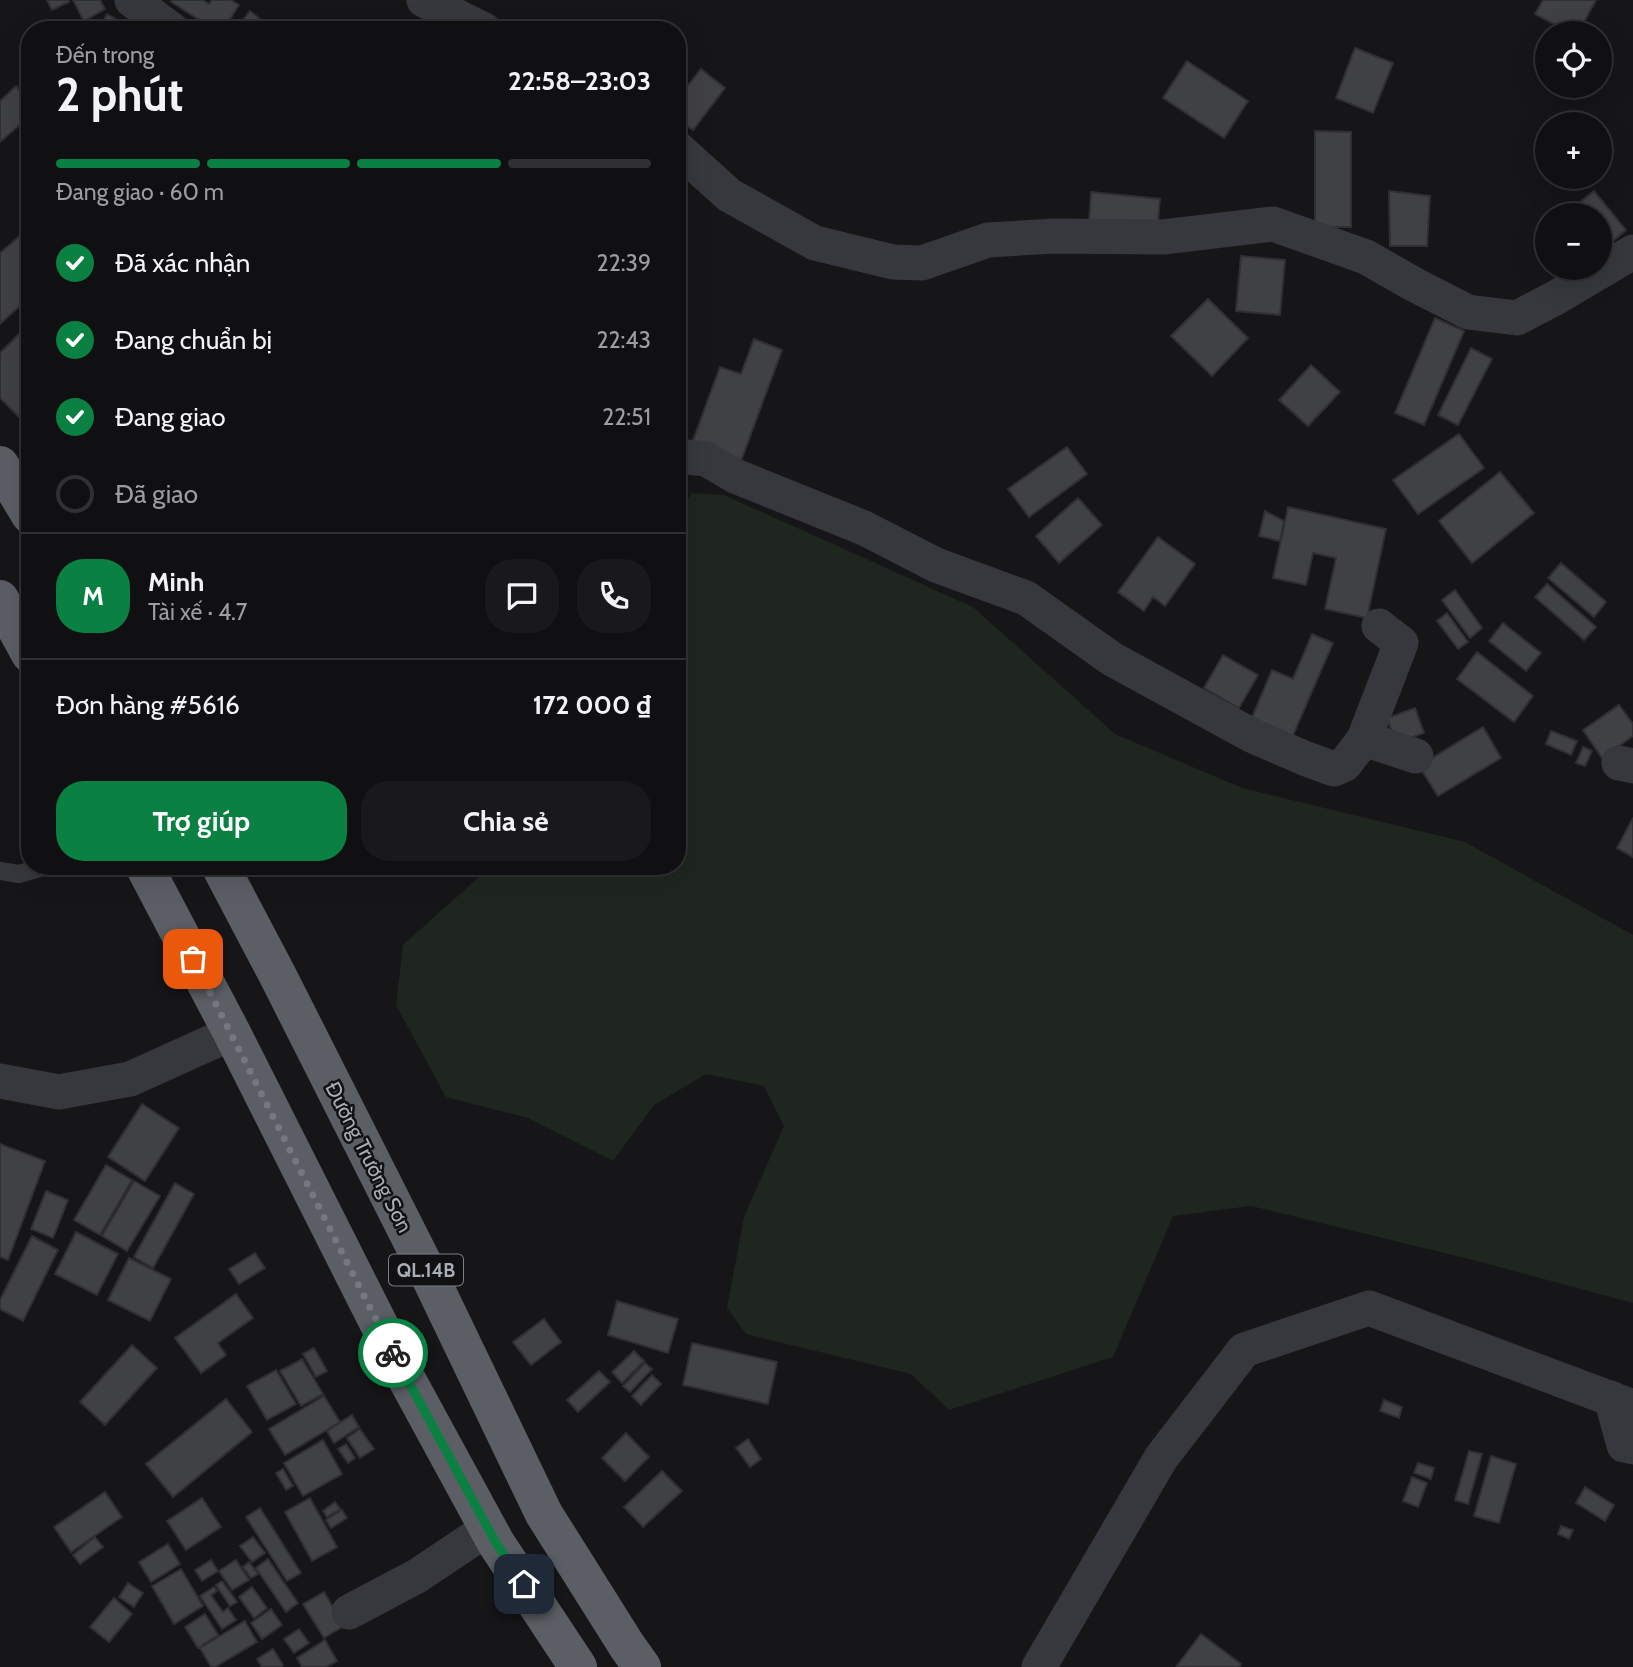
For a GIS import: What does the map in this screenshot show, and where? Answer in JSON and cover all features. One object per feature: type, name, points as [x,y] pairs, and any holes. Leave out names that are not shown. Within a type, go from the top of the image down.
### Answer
[{"type":"highway","points":[[0,465],[21,500]]},
{"type":"highway","points":[[0,599],[21,638]]},
{"type":"highway","name":"QL.14B","points":[[149,875],[232,1033],[369,1306],[496,1543],[579,1667]]},
{"type":"highway","name":"Đường Trường Sơn","points":[[225,875],[429,1275],[544,1514],[642,1667]]},
{"type":"street","points":[[132,0],[160,21]]},
{"type":"street","points":[[424,0],[466,21]]},
{"type":"street","points":[[686,156],[729,195],[815,243],[893,262],[922,263],[988,240],[1054,236],[1163,237],[1273,224],[1366,257],[1468,312],[1517,318],[1558,298],[1633,252]]},
{"type":"street","points":[[686,458],[706,459],[735,476],[864,528],[936,565],[1026,598],[1112,659],[1251,735],[1334,769],[1345,764],[1364,739],[1401,643],[1379,626]]},
{"type":"street","points":[[1364,739],[1416,756]]},
{"type":"street","points":[[0,1081],[59,1092],[130,1079],[232,1033]]},
{"type":"street","points":[[1039,1667],[1161,1458],[1244,1350],[1368,1308],[1622,1402],[1630,1449]]},
{"type":"street","points":[[349,1612],[418,1576],[489,1528]]},
{"type":"lane","points":[[0,871],[21,873]]},
{"type":"shaded area","points":[[692,493],[724,495],[973,607],[1115,734],[1242,788],[1465,842],[1633,935],[1633,1303],[1477,1261],[1251,1206],[1173,1216],[1113,1357],[949,1410],[911,1374],[746,1334],[727,1308],[744,1217],[784,1126],[764,1086],[706,1074],[654,1105],[613,1161],[528,1118],[446,1097],[396,1005],[403,945],[481,875],[686,875],[686,502]]},
{"type":"building","points":[[47,0],[68,0],[69,2],[52,10]]},
{"type":"building","points":[[73,0],[100,0],[105,9],[84,21]]},
{"type":"building","points":[[203,0],[209,4],[212,0],[231,0],[239,5],[229,21],[201,21],[171,2]]},
{"type":"building","points":[[1543,0],[1596,0],[1585,21],[1548,21],[1535,14]]},
{"type":"building","points":[[250,11],[262,21],[242,21]]},
{"type":"building","points":[[107,14],[119,21],[104,21]]},
{"type":"building","points":[[1355,48],[1393,63],[1373,113],[1336,98]]},
{"type":"building","points":[[1187,61],[1248,101],[1224,138],[1163,98]]},
{"type":"building","points":[[701,69],[725,88],[693,130],[686,125],[686,88]]},
{"type":"building","points":[[16,86],[21,92],[21,124],[0,142],[0,101]]},
{"type":"building","points":[[1315,131],[1351,132],[1351,227],[1315,227]]},
{"type":"building","points":[[1389,191],[1430,196],[1427,246],[1390,246]]},
{"type":"building","points":[[1594,191],[1604,203],[1579,203]]},
{"type":"building","points":[[1091,192],[1160,199],[1157,231],[1089,224]]},
{"type":"building","points":[[1612,213],[1626,230],[1612,242]]},
{"type":"building","points":[[21,235],[21,305],[0,324],[0,253]]},
{"type":"building","points":[[1241,256],[1285,260],[1280,315],[1236,311]]},
{"type":"building","points":[[1208,299],[1248,338],[1212,376],[1171,336]]},
{"type":"building","points":[[1435,318],[1464,331],[1424,425],[1395,413]]},
{"type":"building","points":[[21,332],[21,419],[0,398],[0,353]]},
{"type":"building","points":[[754,339],[782,350],[741,461],[692,443],[720,367],[741,374]]},
{"type":"building","points":[[1471,348],[1492,359],[1458,425],[1438,415]]},
{"type":"building","points":[[1311,365],[1340,392],[1308,426],[1279,400]]},
{"type":"building","points":[[1459,434],[1484,468],[1418,514],[1393,480]]},
{"type":"building","points":[[1067,447],[1087,474],[1029,517],[1008,489]]},
{"type":"building","points":[[1500,472],[1534,513],[1472,563],[1439,521]]},
{"type":"building","points":[[1078,498],[1102,525],[1059,563],[1036,536]]},
{"type":"building","points":[[1288,507],[1386,529],[1367,618],[1325,609],[1336,558],[1313,553],[1306,585],[1273,578]]},
{"type":"building","points":[[1265,511],[1284,521],[1280,541],[1259,536]]},
{"type":"building","points":[[1158,537],[1195,564],[1165,606],[1153,597],[1144,611],[1118,592]]},
{"type":"building","points":[[1561,563],[1606,602],[1594,617],[1548,578]]},
{"type":"building","points":[[1547,584],[1596,627],[1584,640],[1535,597]]},
{"type":"building","points":[[1455,590],[1482,628],[1470,638],[1442,600]]},
{"type":"building","points":[[1447,613],[1468,642],[1458,649],[1437,621]]},
{"type":"building","points":[[1503,623],[1541,653],[1526,671],[1489,641]]},
{"type":"building","points":[[1312,634],[1333,643],[1291,740],[1250,722],[1272,670],[1293,679]]},
{"type":"building","points":[[1477,652],[1533,696],[1514,722],[1457,679]]},
{"type":"building","points":[[1223,655],[1258,675],[1239,708],[1204,688]]},
{"type":"building","points":[[1619,705],[1633,724],[1633,736],[1602,758],[1583,730]]},
{"type":"building","points":[[1415,708],[1424,733],[1396,743],[1387,718]]},
{"type":"building","points":[[1483,727],[1501,758],[1438,796],[1419,766]]},
{"type":"building","points":[[1551,731],[1577,741],[1571,755],[1546,744]]},
{"type":"building","points":[[1583,747],[1592,751],[1585,766],[1576,763]]},
{"type":"building","points":[[1633,818],[1633,857],[1617,848]]},
{"type":"building","points":[[142,1104],[179,1128],[145,1181],[108,1157]]},
{"type":"building","points":[[0,1144],[45,1161],[8,1260],[0,1257]]},
{"type":"building","points":[[106,1165],[132,1180],[100,1235],[74,1220]]},
{"type":"building","points":[[134,1181],[160,1196],[127,1251],[102,1236]]},
{"type":"building","points":[[175,1183],[194,1194],[153,1268],[134,1257]]},
{"type":"building","points":[[46,1191],[68,1200],[53,1238],[31,1229]]},
{"type":"building","points":[[76,1232],[118,1254],[97,1295],[55,1274]]},
{"type":"building","points":[[32,1236],[58,1250],[23,1321],[0,1309],[0,1300]]},
{"type":"building","points":[[255,1253],[265,1268],[239,1284],[229,1269]]},
{"type":"building","points":[[129,1258],[171,1279],[150,1321],[108,1300]]},
{"type":"building","points":[[236,1294],[253,1318],[218,1343],[226,1355],[201,1373],[175,1338]]},
{"type":"building","points":[[617,1301],[678,1319],[668,1353],[608,1335]]},
{"type":"building","points":[[544,1319],[561,1342],[531,1365],[513,1342]]},
{"type":"building","points":[[692,1343],[777,1362],[768,1404],[683,1385]]},
{"type":"building","points":[[132,1345],[157,1368],[105,1425],[80,1402]]},
{"type":"building","points":[[314,1348],[327,1371],[316,1377],[303,1354]]},
{"type":"building","points":[[634,1351],[644,1361],[622,1383],[612,1372]]},
{"type":"building","points":[[302,1359],[323,1394],[301,1406],[280,1371]]},
{"type":"building","points":[[645,1363],[652,1369],[630,1392],[623,1386]]},
{"type":"building","points":[[276,1370],[296,1404],[267,1420],[247,1386]]},
{"type":"building","points":[[599,1371],[610,1382],[578,1412],[567,1400]]},
{"type":"building","points":[[652,1375],[661,1384],[641,1405],[632,1396]]},
{"type":"building","points":[[324,1396],[340,1422],[285,1455],[269,1429]]},
{"type":"building","points":[[226,1399],[252,1432],[173,1497],[146,1464]]},
{"type":"building","points":[[1384,1400],[1402,1407],[1399,1418],[1380,1411]]},
{"type":"building","points":[[352,1415],[359,1427],[334,1443],[327,1431]]},
{"type":"building","points":[[360,1429],[374,1449],[360,1458],[347,1438]]},
{"type":"building","points":[[626,1433],[649,1457],[625,1481],[602,1458]]},
{"type":"building","points":[[748,1439],[761,1459],[750,1467],[736,1448]]},
{"type":"building","points":[[323,1440],[342,1474],[303,1496],[284,1463]]},
{"type":"building","points":[[346,1444],[355,1458],[348,1463],[338,1449]]},
{"type":"building","points":[[1469,1451],[1482,1454],[1468,1504],[1455,1500]]},
{"type":"building","points":[[1491,1456],[1516,1464],[1499,1523],[1474,1516]]},
{"type":"building","points":[[1418,1463],[1434,1468],[1431,1479],[1414,1473]]},
{"type":"building","points":[[283,1469],[293,1486],[286,1490],[276,1473]]},
{"type":"building","points":[[662,1471],[682,1491],[643,1527],[624,1507]]},
{"type":"building","points":[[1412,1477],[1427,1483],[1418,1507],[1403,1501]]},
{"type":"building","points":[[1585,1487],[1614,1505],[1605,1521],[1576,1503]]},
{"type":"building","points":[[105,1492],[122,1517],[71,1552],[54,1527]]},
{"type":"building","points":[[202,1498],[221,1527],[186,1550],[167,1521]]},
{"type":"building","points":[[310,1498],[337,1547],[312,1561],[285,1512]]},
{"type":"building","points":[[335,1502],[340,1509],[327,1517],[323,1511]]},
{"type":"building","points":[[260,1508],[301,1573],[287,1581],[246,1517]]},
{"type":"building","points":[[342,1510],[347,1518],[331,1528],[326,1520]]},
{"type":"building","points":[[1561,1526],[1573,1530],[1569,1539],[1558,1534]]},
{"type":"building","points":[[95,1537],[103,1547],[80,1564],[73,1555]]},
{"type":"building","points":[[253,1537],[265,1553],[252,1562],[240,1546]]},
{"type":"building","points":[[168,1544],[180,1564],[151,1582],[139,1562]]},
{"type":"building","points":[[268,1559],[298,1603],[286,1612],[256,1568]]},
{"type":"building","points":[[211,1560],[218,1571],[202,1581],[195,1570]]},
{"type":"building","points":[[236,1560],[249,1580],[232,1590],[219,1571]]},
{"type":"building","points":[[249,1562],[258,1574],[251,1578],[243,1567]]},
{"type":"building","points":[[181,1569],[203,1606],[174,1624],[152,1586]]},
{"type":"building","points":[[222,1581],[237,1602],[230,1606],[216,1585]]},
{"type":"building","points":[[128,1583],[143,1593],[134,1607],[119,1597]]},
{"type":"building","points":[[214,1587],[217,1591],[211,1595],[223,1612],[228,1608],[236,1620],[222,1629],[200,1596]]},
{"type":"building","points":[[252,1587],[267,1608],[254,1618],[239,1597]]},
{"type":"building","points":[[324,1592],[344,1626],[324,1638],[303,1604]]},
{"type":"building","points":[[114,1598],[132,1614],[109,1642],[90,1627]]},
{"type":"building","points":[[271,1609],[282,1625],[262,1639],[251,1623]]},
{"type":"building","points":[[205,1614],[218,1635],[198,1648],[185,1627]]},
{"type":"building","points":[[245,1621],[257,1642],[211,1667],[200,1648]]},
{"type":"building","points":[[299,1629],[309,1643],[294,1653],[284,1639]]},
{"type":"building","points":[[1201,1634],[1241,1664],[1239,1667],[1176,1667]]},
{"type":"building","points":[[325,1640],[337,1661],[326,1667],[302,1667],[297,1658]]},
{"type":"building","points":[[273,1649],[283,1665],[262,1667],[257,1659]]},
{"type":"way so far","points":[[193,959],[393,1353]]},
{"type":"route","points":[[393,1353],[496,1543],[524,1584]]}]
